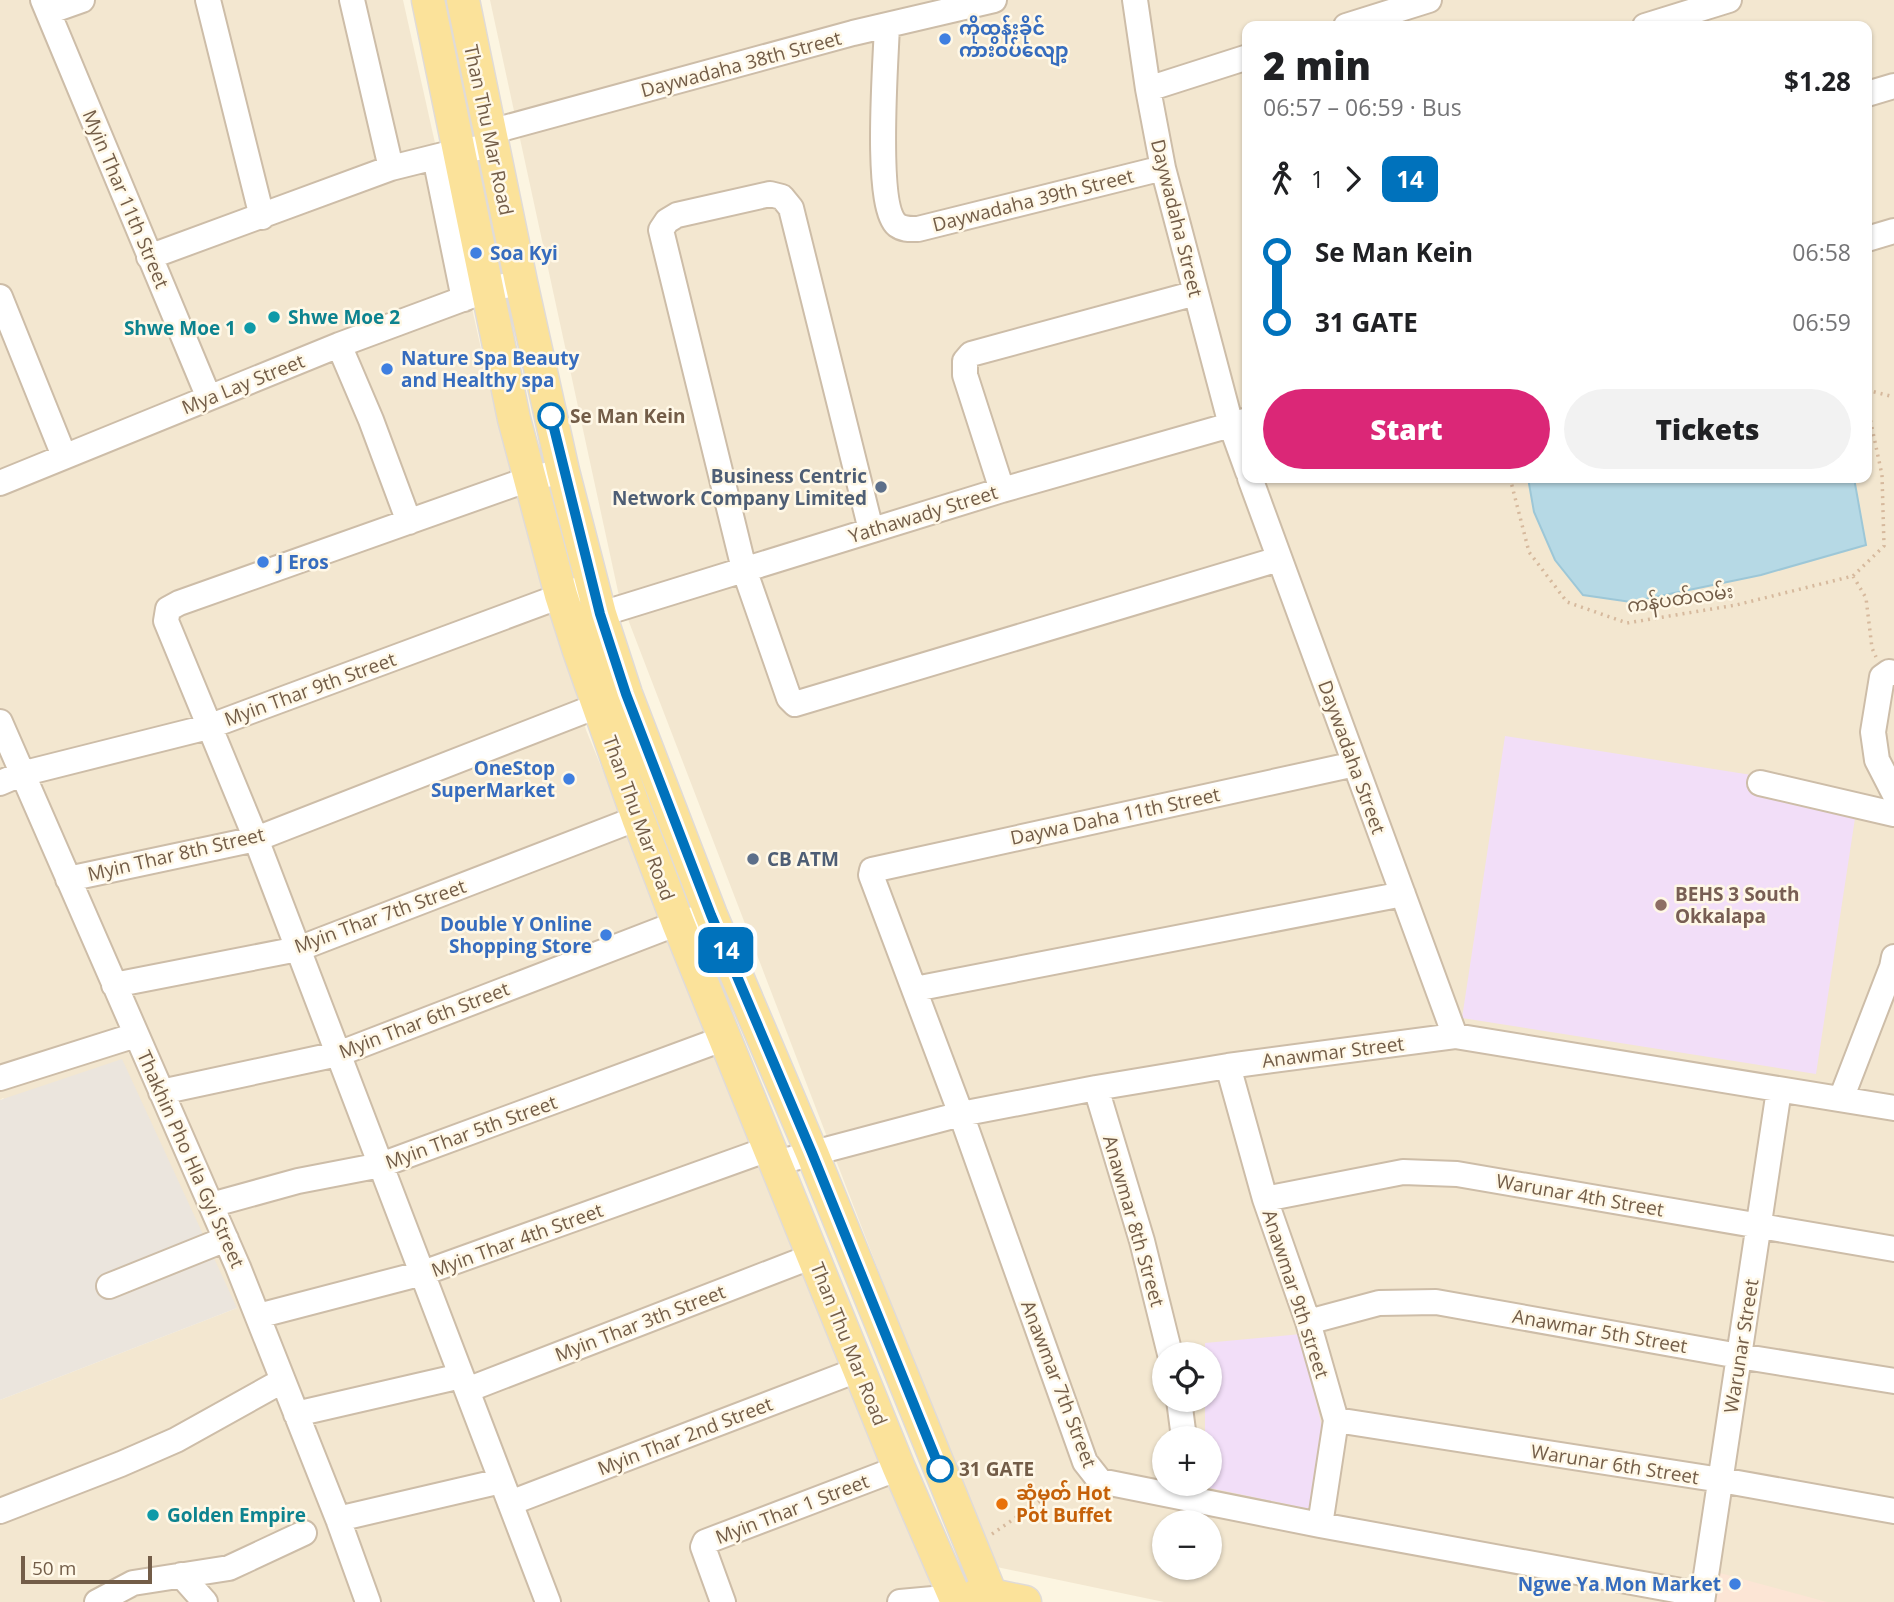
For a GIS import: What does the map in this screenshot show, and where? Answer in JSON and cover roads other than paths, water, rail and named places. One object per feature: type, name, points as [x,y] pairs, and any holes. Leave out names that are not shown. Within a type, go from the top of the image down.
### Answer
[{"type":"main road","name":"Than Thu Mar Road","points":[[428,0],[447,154],[475,294],[514,419],[529,479],[581,604],[626,694],[711,915],[812,1153],[993,1598]]},
{"type":"main road","name":"Than Thu Mar Road","points":[[463,0],[563,471],[597,706],[678,923],[956,1599]]},
{"type":"main road","points":[[857,1362],[890,1343]]},
{"type":"main road","points":[[956,1599],[993,1598],[1025,1602]]},
{"type":"street","points":[[46,6],[82,0]]},
{"type":"street","points":[[208,0],[262,217]]},
{"type":"street","points":[[352,0],[391,168]]},
{"type":"street","name":"Daywadaha 38th Street","points":[[149,257],[391,168],[887,25],[994,0]]},
{"type":"street","name":"Daywadaha Street","points":[[1135,0],[1163,168],[1196,293],[1239,422]]},
{"type":"street","points":[[1362,21],[1429,0]]},
{"type":"street","points":[[1661,21],[1729,0]]},
{"type":"street","name":"Myin Thar 11th Street","points":[[46,6],[209,398]]},
{"type":"street","name":"Daywadaha 39th Street","points":[[887,25],[883,168],[887,205],[897,224],[907,229],[918,229],[1163,168]]},
{"type":"street","points":[[1148,89],[1242,59]]},
{"type":"street","points":[[1872,93],[1894,86]]},
{"type":"street","points":[[871,530],[791,208],[782,197],[770,194],[677,215],[667,220],[661,230],[744,569],[789,698],[794,704],[1279,559]]},
{"type":"street","points":[[1872,238],[1894,231]]},
{"type":"street","name":"Mya Lay Street","points":[[0,483],[339,345],[475,294],[521,282]]},
{"type":"street","points":[[1002,490],[965,375],[965,361],[971,354],[1196,293]]},
{"type":"street","points":[[0,297],[64,456]]},
{"type":"street","points":[[339,345],[371,420],[409,522]]},
{"type":"street","name":"Yathawady Street","points":[[581,604],[744,569],[1002,490],[1239,422]]},
{"type":"street","points":[[548,1602],[256,839],[166,621],[168,609],[179,603],[529,479],[563,471]]},
{"type":"street","name":"Daywadaha Street","points":[[1252,483],[1455,1036]]},
{"type":"street","name":"Myin Thar 9th Street","points":[[11,779],[208,727],[581,604]]},
{"type":"street","points":[[1887,675],[1873,732],[1877,760],[1894,793]]},
{"type":"street","name":"Myin Thar 8th Street","points":[[68,879],[256,839],[597,706]]},
{"type":"street","name":"Thakhin Pho Hla Gyi Street","points":[[0,722],[11,779],[68,879],[226,1239],[338,1519],[368,1602]]},
{"type":"street","name":"Daywa Daha 11th Street","points":[[876,868],[1355,764]]},
{"type":"street","points":[[1760,783],[1894,814]]},
{"type":"street","name":"Myin Thar 7th Street","points":[[114,985],[298,949],[638,818]]},
{"type":"street","name":"Anawmar 7th Street","points":[[876,868],[871,875],[961,1114],[1088,1468],[1100,1481],[1152,1487]]},
{"type":"street","points":[[915,989],[1403,894]]},
{"type":"street","name":"Myin Thar 6th Street","points":[[161,1092],[338,1054],[678,923],[711,915]]},
{"type":"street","points":[[1841,1099],[1894,964]]},
{"type":"street","points":[[0,1078],[136,1035]]},
{"type":"street","name":"Anawmar Street","points":[[774,1155],[812,1153],[961,1114],[1096,1088],[1228,1066],[1455,1036],[1894,1108]]},
{"type":"street","name":"Myin Thar 5th Street","points":[[211,1205],[298,1181],[380,1166],[725,1038]]},
{"type":"street","name":"Anawmar 9th street","points":[[1228,1066],[1265,1199],[1308,1322],[1336,1420],[1320,1525]]},
{"type":"street","name":"Anawmar 8th Street","points":[[1096,1088],[1143,1241],[1167,1342]]},
{"type":"street","name":"Warunar Street","points":[[1703,1598],[1779,1090]]},
{"type":"street","name":"Myin Thar 4th Street","points":[[258,1317],[423,1273],[774,1155]]},
{"type":"street","name":"Warunar 4th Street","points":[[1265,1199],[1403,1172],[1457,1174],[1894,1249]]},
{"type":"street","points":[[108,1286],[226,1239]]},
{"type":"street","name":"Myin Thar 3th Street","points":[[296,1414],[464,1383],[813,1255]]},
{"type":"street","name":"Anawmar 5th Street","points":[[1308,1322],[1379,1303],[1436,1302],[1894,1381]]},
{"type":"street","name":"Myin Thar 2nd Street","points":[[338,1519],[506,1492],[857,1362]]},
{"type":"street","points":[[0,1511],[176,1440],[282,1381]]},
{"type":"street","name":"Warunar 6th Street","points":[[1336,1420],[1721,1480],[1894,1511]]},
{"type":"street","name":"Myin Thar 1 Street","points":[[723,1602],[703,1547],[705,1542],[900,1468]]},
{"type":"street","name":"Anawmar 7th Street","points":[[1210,1496],[1320,1525],[1703,1598]]},
{"type":"street","points":[[97,1602],[133,1583],[229,1568],[304,1533]]},
{"type":"street","points":[[181,1574],[205,1602]]},
{"type":"street","points":[[900,1602],[956,1599]]},
{"type":"water","points":[[1529,483],[1855,483],[1866,545],[1761,575],[1631,602],[1583,595],[1555,560],[1534,512]]},
{"type":"place","name":"ကိုထွန်းခိုင် ကားဝပ်လျော့","points":[[945,39]]},
{"type":"place","name":"Soa Kyi","points":[[476,253]]},
{"type":"place","name":"Shwe Moe 2","points":[[274,317]]},
{"type":"place","name":"Shwe Moe 1","points":[[250,328]]},
{"type":"place","name":"Nature Spa Beauty and Healthy spa","points":[[387,369]]},
{"type":"place","name":"Se Man Kein","points":[[551,416]]},
{"type":"place","name":"Business Centric Network Company Limited","points":[[881,487]]},
{"type":"place","name":"J Eros","points":[[263,562]]},
{"type":"place","name":"OneStop SuperMarket","points":[[569,779]]},
{"type":"place","name":"CB ATM","points":[[753,859]]},
{"type":"place","name":"BEHS 3 South Okkalapa","points":[[1661,905]]},
{"type":"place","name":"Double Y Online Shopping Store","points":[[606,935]]},
{"type":"place","name":"31 GATE","points":[[940,1469]]},
{"type":"place","name":"ဆုံမှတ် Hot Pot Buffet","points":[[1002,1504]]},
{"type":"place","name":"Golden Empire","points":[[153,1515]]},
{"type":"place","name":"Ngwe Ya Mon Market","points":[[1735,1584]]}]
